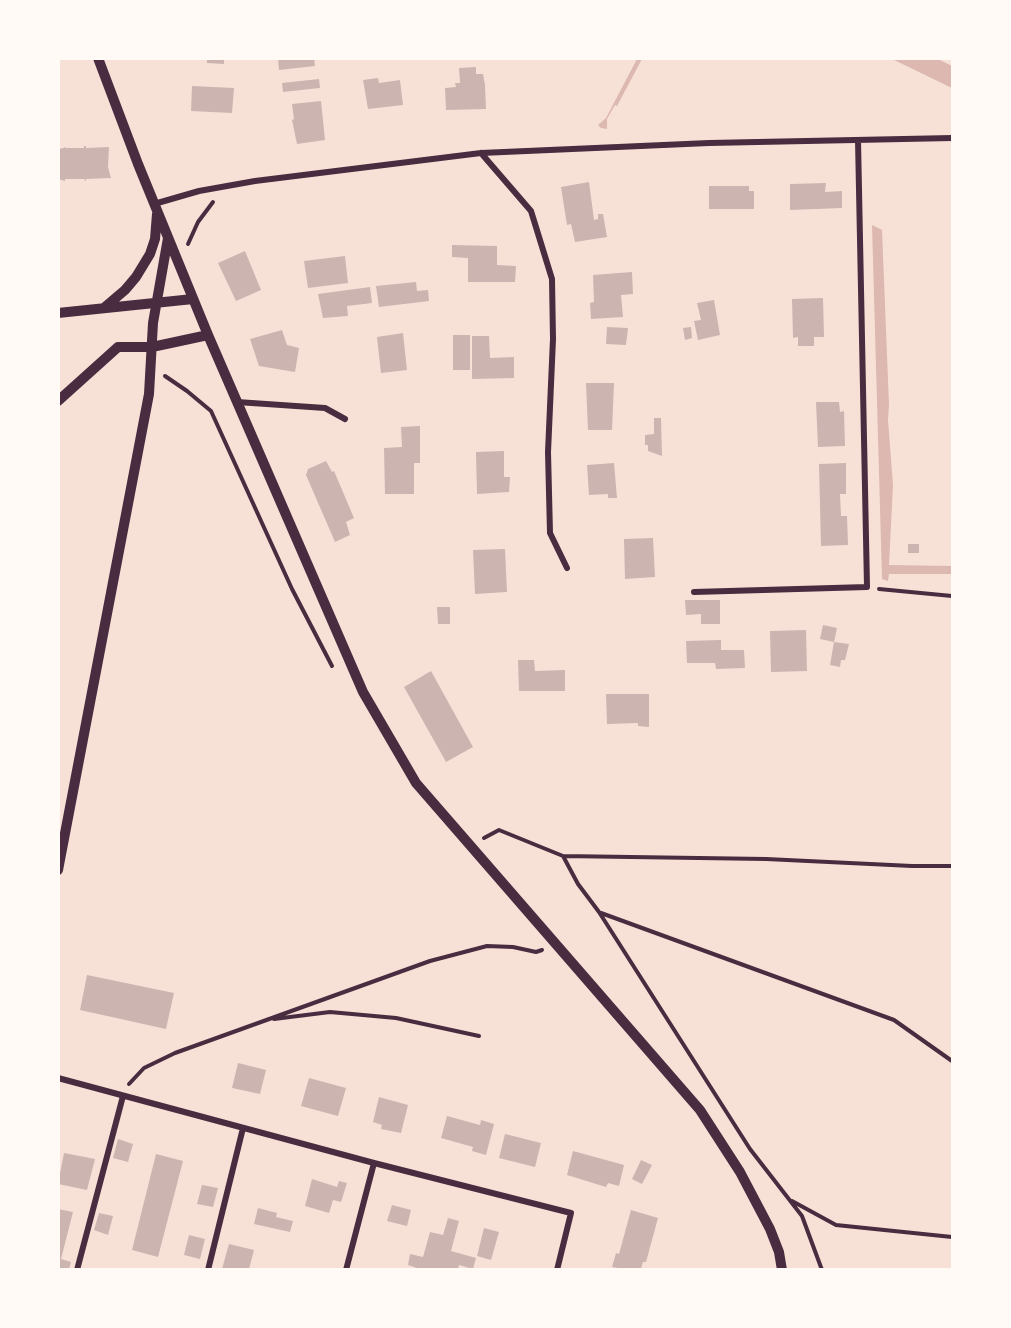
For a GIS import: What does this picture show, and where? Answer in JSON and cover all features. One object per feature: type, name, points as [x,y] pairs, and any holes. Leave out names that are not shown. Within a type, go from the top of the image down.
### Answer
[{"type":"street","points":[[98,58],[208,335],[363,692],[416,783],[700,1110],[740,1172],[765,1219],[779,1252],[782,1269]]},
{"type":"street","points":[[156,208],[199,191],[481,153],[709,143],[952,138]]},
{"type":"street","points":[[694,592],[867,587],[858,140]]},
{"type":"street","points":[[481,153],[531,211],[552,279],[550,533],[567,568]]},
{"type":"street","points":[[104,307],[136,277],[150,254],[155,239],[156,208]]},
{"type":"street","points":[[58,870],[149,394],[153,323],[168,238]]},
{"type":"street","points":[[58,313],[193,299]]},
{"type":"street","points":[[58,401],[118,347],[153,347],[208,335]]},
{"type":"street","points":[[237,402],[325,408],[345,419]]},
{"type":"street","points":[[58,1078],[571,1213],[557,1269]]},
{"type":"street","points":[[77,1269],[123,1096]]},
{"type":"street","points":[[207,1269],[243,1128]]},
{"type":"street","points":[[346,1269],[374,1163]]},
{"type":"path","points":[[181,268],[198,222],[226,187]]},
{"type":"path","points":[[867,587],[952,596]]},
{"type":"path","points":[[480,840],[499,830],[563,856],[766,859],[952,866]]},
{"type":"path","points":[[563,856],[578,884],[599,912],[750,1149],[802,1216],[822,1269]]},
{"type":"path","points":[[599,912],[894,1020],[952,1061]]},
{"type":"path","points":[[123,1096],[129,1083],[144,1068],[175,1053],[430,961],[487,946],[513,946],[536,952],[556,945]]},
{"type":"path","points":[[264,1020],[330,1011],[396,1018],[479,1036]]},
{"type":"path","points":[[789,1200],[836,1225],[952,1237]]},
{"type":"shaded area","points":[[637,59],[642,59],[617,106],[615,105],[607,119],[607,129],[601,128],[598,125],[606,118]]},
{"type":"shaded area","points":[[892,59],[938,59],[952,66],[952,88]]},
{"type":"shaded area","points":[[872,225],[882,230],[888,420],[893,485],[889,565],[952,566],[952,574],[889,574],[888,581],[882,579]]},
{"type":"building","points":[[207,58],[224,58],[224,64],[207,63]]},
{"type":"building","points":[[278,58],[314,58],[315,66],[279,70]]},
{"type":"building","points":[[476,67],[476,74],[483,74],[486,109],[446,110],[445,88],[456,87],[455,83],[460,83],[459,68]]},
{"type":"building","points":[[378,78],[379,83],[400,80],[403,105],[368,109],[363,80]]},
{"type":"building","points":[[319,79],[320,88],[283,92],[282,83]]},
{"type":"building","points":[[192,86],[234,88],[232,113],[191,111]]},
{"type":"building","points":[[321,101],[325,140],[297,144],[292,120],[294,119],[292,104]]},
{"type":"building","points":[[84,146],[86,148],[109,147],[108,167],[111,178],[86,179],[86,181],[84,179],[65,179],[65,181],[58,179],[58,149],[84,148]]},
{"type":"building","points":[[589,182],[594,220],[598,219],[598,214],[603,214],[607,237],[575,242],[571,224],[567,225],[561,187]]},
{"type":"building","points":[[826,183],[825,192],[842,191],[842,208],[790,210],[790,184]]},
{"type":"building","points":[[709,186],[749,186],[749,191],[754,191],[754,209],[709,209]]},
{"type":"building","points":[[452,245],[497,246],[497,265],[516,266],[515,282],[468,282],[468,258],[452,257]]},
{"type":"building","points":[[245,251],[261,290],[236,301],[218,263]]},
{"type":"building","points":[[345,256],[348,283],[308,288],[304,261]]},
{"type":"building","points":[[632,272],[633,294],[621,295],[623,317],[591,319],[590,303],[594,302],[593,275]]},
{"type":"building","points":[[416,282],[417,291],[428,290],[429,301],[379,307],[376,286]]},
{"type":"building","points":[[370,287],[372,303],[347,306],[348,316],[323,318],[318,294]]},
{"type":"building","points":[[823,298],[824,337],[814,337],[814,346],[798,346],[798,337],[793,338],[792,299]]},
{"type":"building","points":[[714,300],[720,335],[698,340],[694,321],[701,320],[697,303]]},
{"type":"building","points":[[607,327],[628,328],[626,345],[606,344]]},
{"type":"building","points":[[691,327],[692,338],[685,340],[683,328]]},
{"type":"building","points":[[282,330],[287,345],[299,348],[295,372],[259,366],[250,339]]},
{"type":"building","points":[[403,333],[407,370],[381,373],[377,337]]},
{"type":"building","points":[[453,335],[470,335],[470,370],[453,370]]},
{"type":"building","points":[[472,336],[489,336],[490,358],[514,357],[514,378],[472,379]]},
{"type":"building","points":[[586,383],[614,383],[612,430],[588,430]]},
{"type":"building","points":[[816,402],[839,402],[840,412],[844,411],[845,446],[818,447]]},
{"type":"building","points":[[654,418],[661,418],[662,456],[648,451],[648,445],[645,445],[645,435],[654,434]]},
{"type":"building","points":[[420,426],[420,463],[414,463],[414,494],[385,494],[384,448],[402,447],[401,427]]},
{"type":"building","points":[[504,451],[504,477],[510,477],[509,492],[477,494],[476,452]]},
{"type":"building","points":[[326,461],[332,472],[334,471],[354,518],[346,522],[350,535],[335,542],[306,475],[308,469]]},
{"type":"building","points":[[614,463],[617,498],[608,498],[608,494],[589,495],[587,465]]},
{"type":"building","points":[[846,463],[846,494],[840,494],[841,516],[847,516],[848,545],[821,546],[819,464]]},
{"type":"building","points":[[653,538],[655,577],[625,579],[624,539]]},
{"type":"building","points":[[908,544],[919,544],[919,553],[908,553]]},
{"type":"building","points":[[505,549],[507,592],[475,594],[473,550]]},
{"type":"building","points":[[685,600],[720,600],[720,624],[701,624],[701,614],[686,615]]},
{"type":"building","points":[[437,607],[450,607],[450,624],[438,624]]},
{"type":"building","points":[[823,625],[837,628],[834,642],[820,639]]},
{"type":"building","points":[[806,630],[807,671],[771,672],[770,631]]},
{"type":"building","points":[[721,640],[721,650],[744,650],[745,668],[716,669],[715,663],[687,663],[686,641]]},
{"type":"building","points":[[834,642],[849,644],[845,660],[841,660],[840,667],[830,665]]},
{"type":"building","points":[[518,660],[534,660],[535,671],[565,670],[565,691],[519,691]]},
{"type":"building","points":[[431,671],[473,747],[446,762],[404,687]]},
{"type":"building","points":[[606,694],[649,694],[649,727],[638,726],[638,723],[607,724]]},
{"type":"building","points":[[87,975],[174,993],[166,1029],[80,1010]]},
{"type":"building","points":[[238,1063],[266,1070],[260,1094],[232,1088]]},
{"type":"building","points":[[309,1078],[346,1088],[338,1116],[301,1106]]},
{"type":"building","points":[[379,1097],[408,1105],[401,1133],[381,1129],[382,1125],[373,1122]]},
{"type":"building","points":[[447,1116],[480,1125],[481,1120],[494,1124],[486,1155],[472,1151],[473,1147],[441,1138]]},
{"type":"building","points":[[505,1134],[541,1143],[535,1167],[499,1158]]},
{"type":"building","points":[[118,1139],[133,1144],[128,1162],[113,1158]]},
{"type":"building","points":[[573,1151],[624,1165],[619,1186],[608,1183],[606,1187],[567,1175]]},
{"type":"building","points":[[64,1153],[95,1159],[87,1190],[58,1184]]},
{"type":"building","points":[[156,1154],[183,1161],[158,1257],[132,1250]]},
{"type":"building","points":[[641,1160],[652,1165],[642,1184],[632,1179]]},
{"type":"building","points":[[312,1179],[337,1187],[339,1181],[347,1183],[341,1202],[333,1200],[329,1213],[305,1206]]},
{"type":"building","points":[[202,1185],[218,1188],[213,1207],[197,1204]]},
{"type":"building","points":[[392,1205],[411,1210],[407,1226],[387,1221]]},
{"type":"building","points":[[258,1208],[277,1213],[276,1217],[293,1221],[290,1232],[254,1224]]},
{"type":"building","points":[[58,1209],[73,1212],[61,1259],[71,1262],[69,1269],[58,1269]]},
{"type":"building","points":[[631,1210],[658,1218],[646,1262],[643,1262],[641,1269],[612,1267],[616,1253],[619,1254]]},
{"type":"building","points":[[99,1213],[113,1216],[108,1235],[94,1230]]},
{"type":"building","points":[[448,1218],[459,1221],[451,1251],[476,1258],[473,1269],[459,1265],[458,1269],[420,1269],[408,1265],[410,1254],[423,1257],[430,1232],[443,1235]]},
{"type":"building","points":[[484,1228],[499,1232],[491,1260],[477,1256]]},
{"type":"building","points":[[189,1235],[205,1239],[200,1259],[184,1255]]},
{"type":"building","points":[[229,1244],[254,1250],[249,1269],[222,1269]]}]
